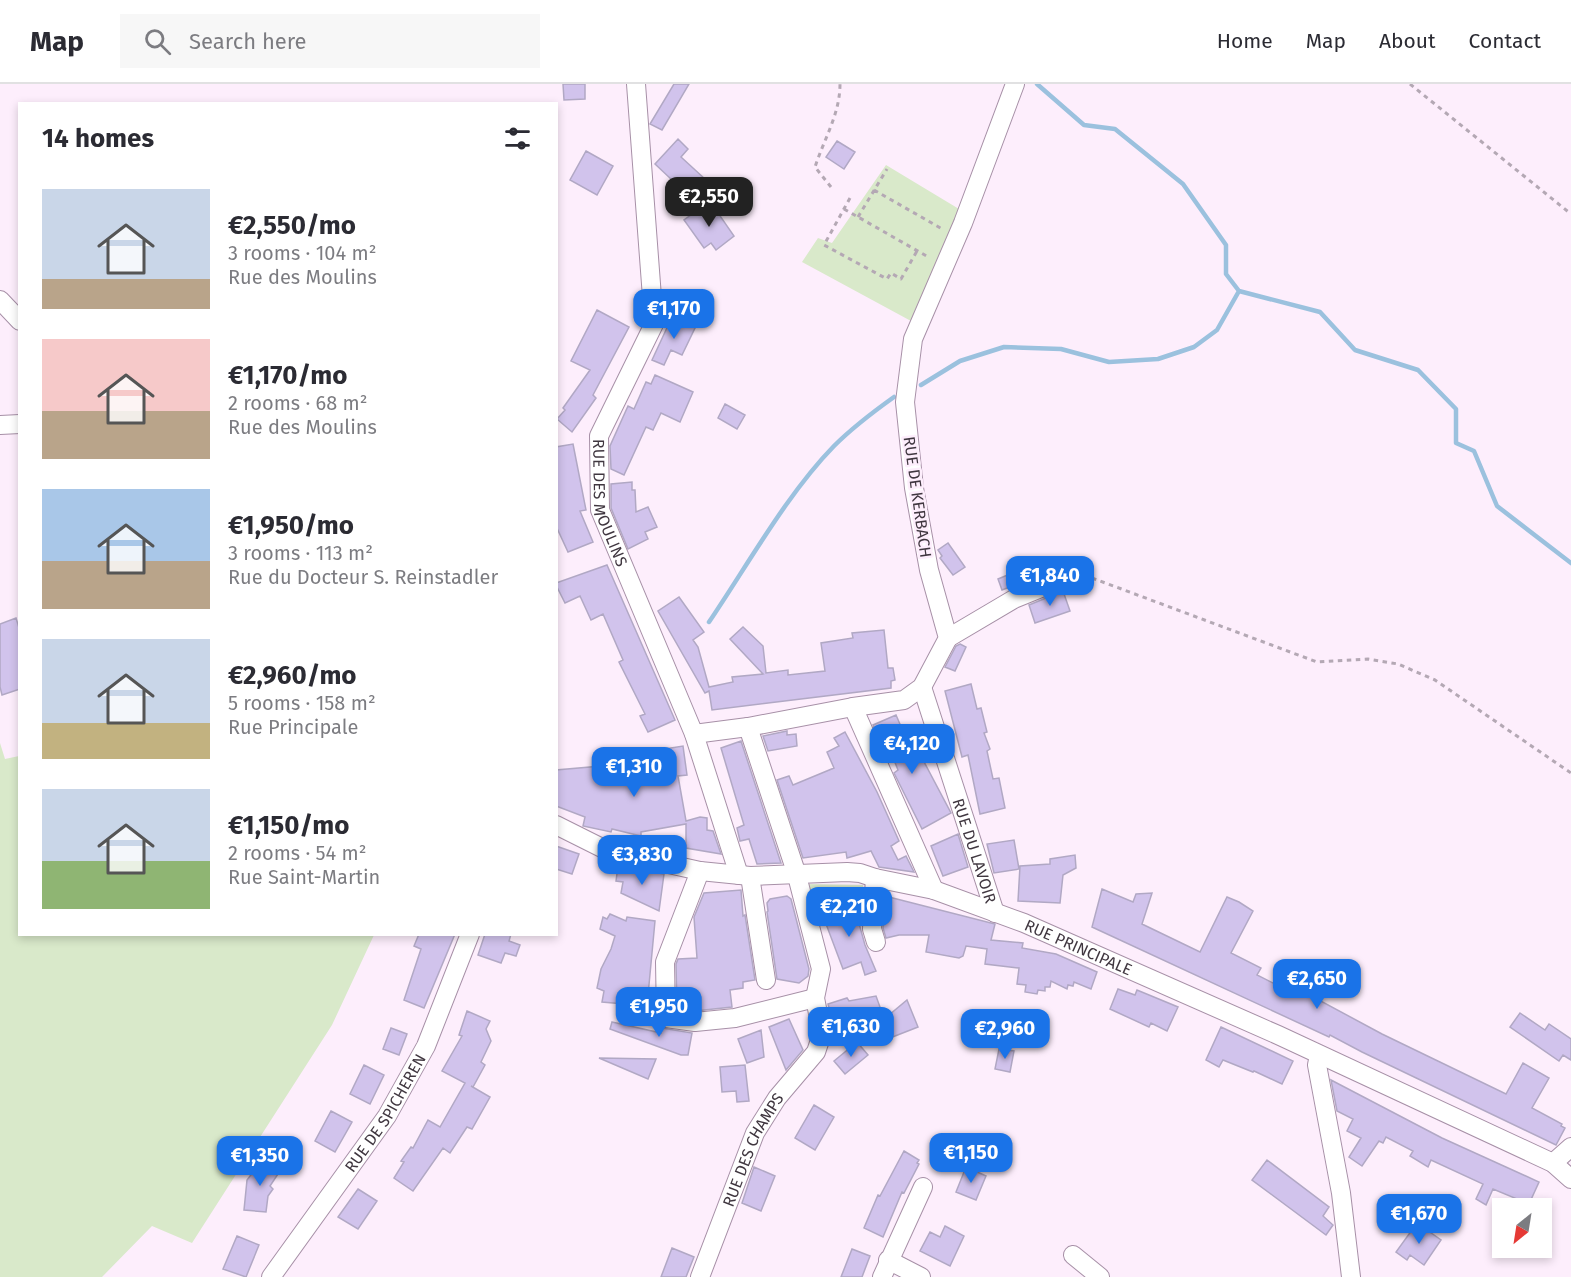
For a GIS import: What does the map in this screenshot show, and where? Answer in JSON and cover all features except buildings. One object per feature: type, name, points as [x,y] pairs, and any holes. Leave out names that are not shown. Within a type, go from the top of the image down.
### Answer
[{"type":"street","name":"RUE DES MOULINS","points":[[636,84],[654,324],[599,436],[600,510],[694,734],[745,875],[766,980]]},
{"type":"street","name":"RUE DE KERBACH","points":[[948,638],[929,570],[914,488],[905,402],[913,339],[1016,84]]},
{"type":"street","points":[[0,300],[18,319]]},
{"type":"street","points":[[0,425],[18,424]]},
{"type":"street","points":[[694,734],[904,700],[922,687],[948,638],[1014,598],[1078,573]]},
{"type":"street","name":"RUE DU LAVOIR","points":[[922,687],[994,913]]},
{"type":"street","points":[[853,707],[934,890]]},
{"type":"street","points":[[700,871],[664,962],[666,1018],[695,1022],[735,1018],[815,998],[821,969],[796,872],[748,727]]},
{"type":"street","name":"RUE PRINCIPALE","points":[[558,826],[606,850],[700,871],[745,875],[796,872],[860,873],[934,890],[1035,927],[1319,1055],[1553,1163],[1571,1179]]},
{"type":"street","points":[[875,878],[872,929],[876,942]]},
{"type":"street","name":"RUE DE SPICHEREN","points":[[271,1277],[387,1116],[426,1046],[469,936]]},
{"type":"street","name":"RUE DES CHAMPS","points":[[700,1277],[755,1134],[777,1098],[816,1052],[822,1034],[815,998]]},
{"type":"street","points":[[1319,1055],[1317,1065],[1356,1275]]},
{"type":"street","points":[[1553,1163],[1571,1147]]},
{"type":"street","points":[[921,1277],[885,1268],[922,1187]]},
{"type":"street","points":[[1073,1255],[1100,1277]]},
{"type":"path","points":[[831,187],[815,166],[822,142],[832,127],[840,84]]},
{"type":"path","points":[[1410,84],[1571,214]]},
{"type":"path","points":[[858,217],[887,169]]},
{"type":"path","points":[[874,190],[956,237]]},
{"type":"path","points":[[850,198],[824,245],[887,279],[891,273],[901,279],[917,251]]},
{"type":"path","points":[[844,209],[944,266]]},
{"type":"path","points":[[1078,573],[1317,662],[1368,659],[1398,664],[1435,680],[1571,773]]},
{"type":"green space","points":[[886,165],[959,209],[911,321],[802,262],[818,238],[832,243]]},
{"type":"green space","points":[[0,743],[5,759],[18,756],[18,936],[374,936],[332,1025],[192,1243],[152,1226],[102,1277],[0,1277]]},
{"type":"green space","points":[[805,884],[863,885],[863,900],[848,901],[817,914]]},
{"type":"waterway","points":[[1037,84],[1084,125],[1115,129],[1183,184],[1226,245],[1226,274],[1239,291],[1320,312],[1355,350],[1418,370],[1456,409],[1456,443],[1474,451],[1497,506],[1571,563]]},
{"type":"waterway","points":[[921,385],[960,361],[1004,347],[1061,349],[1109,362],[1158,359],[1194,347],[1217,330],[1239,291]]},
{"type":"waterway","points":[[709,622],[768,531],[817,465],[848,433],[894,397]]}]
